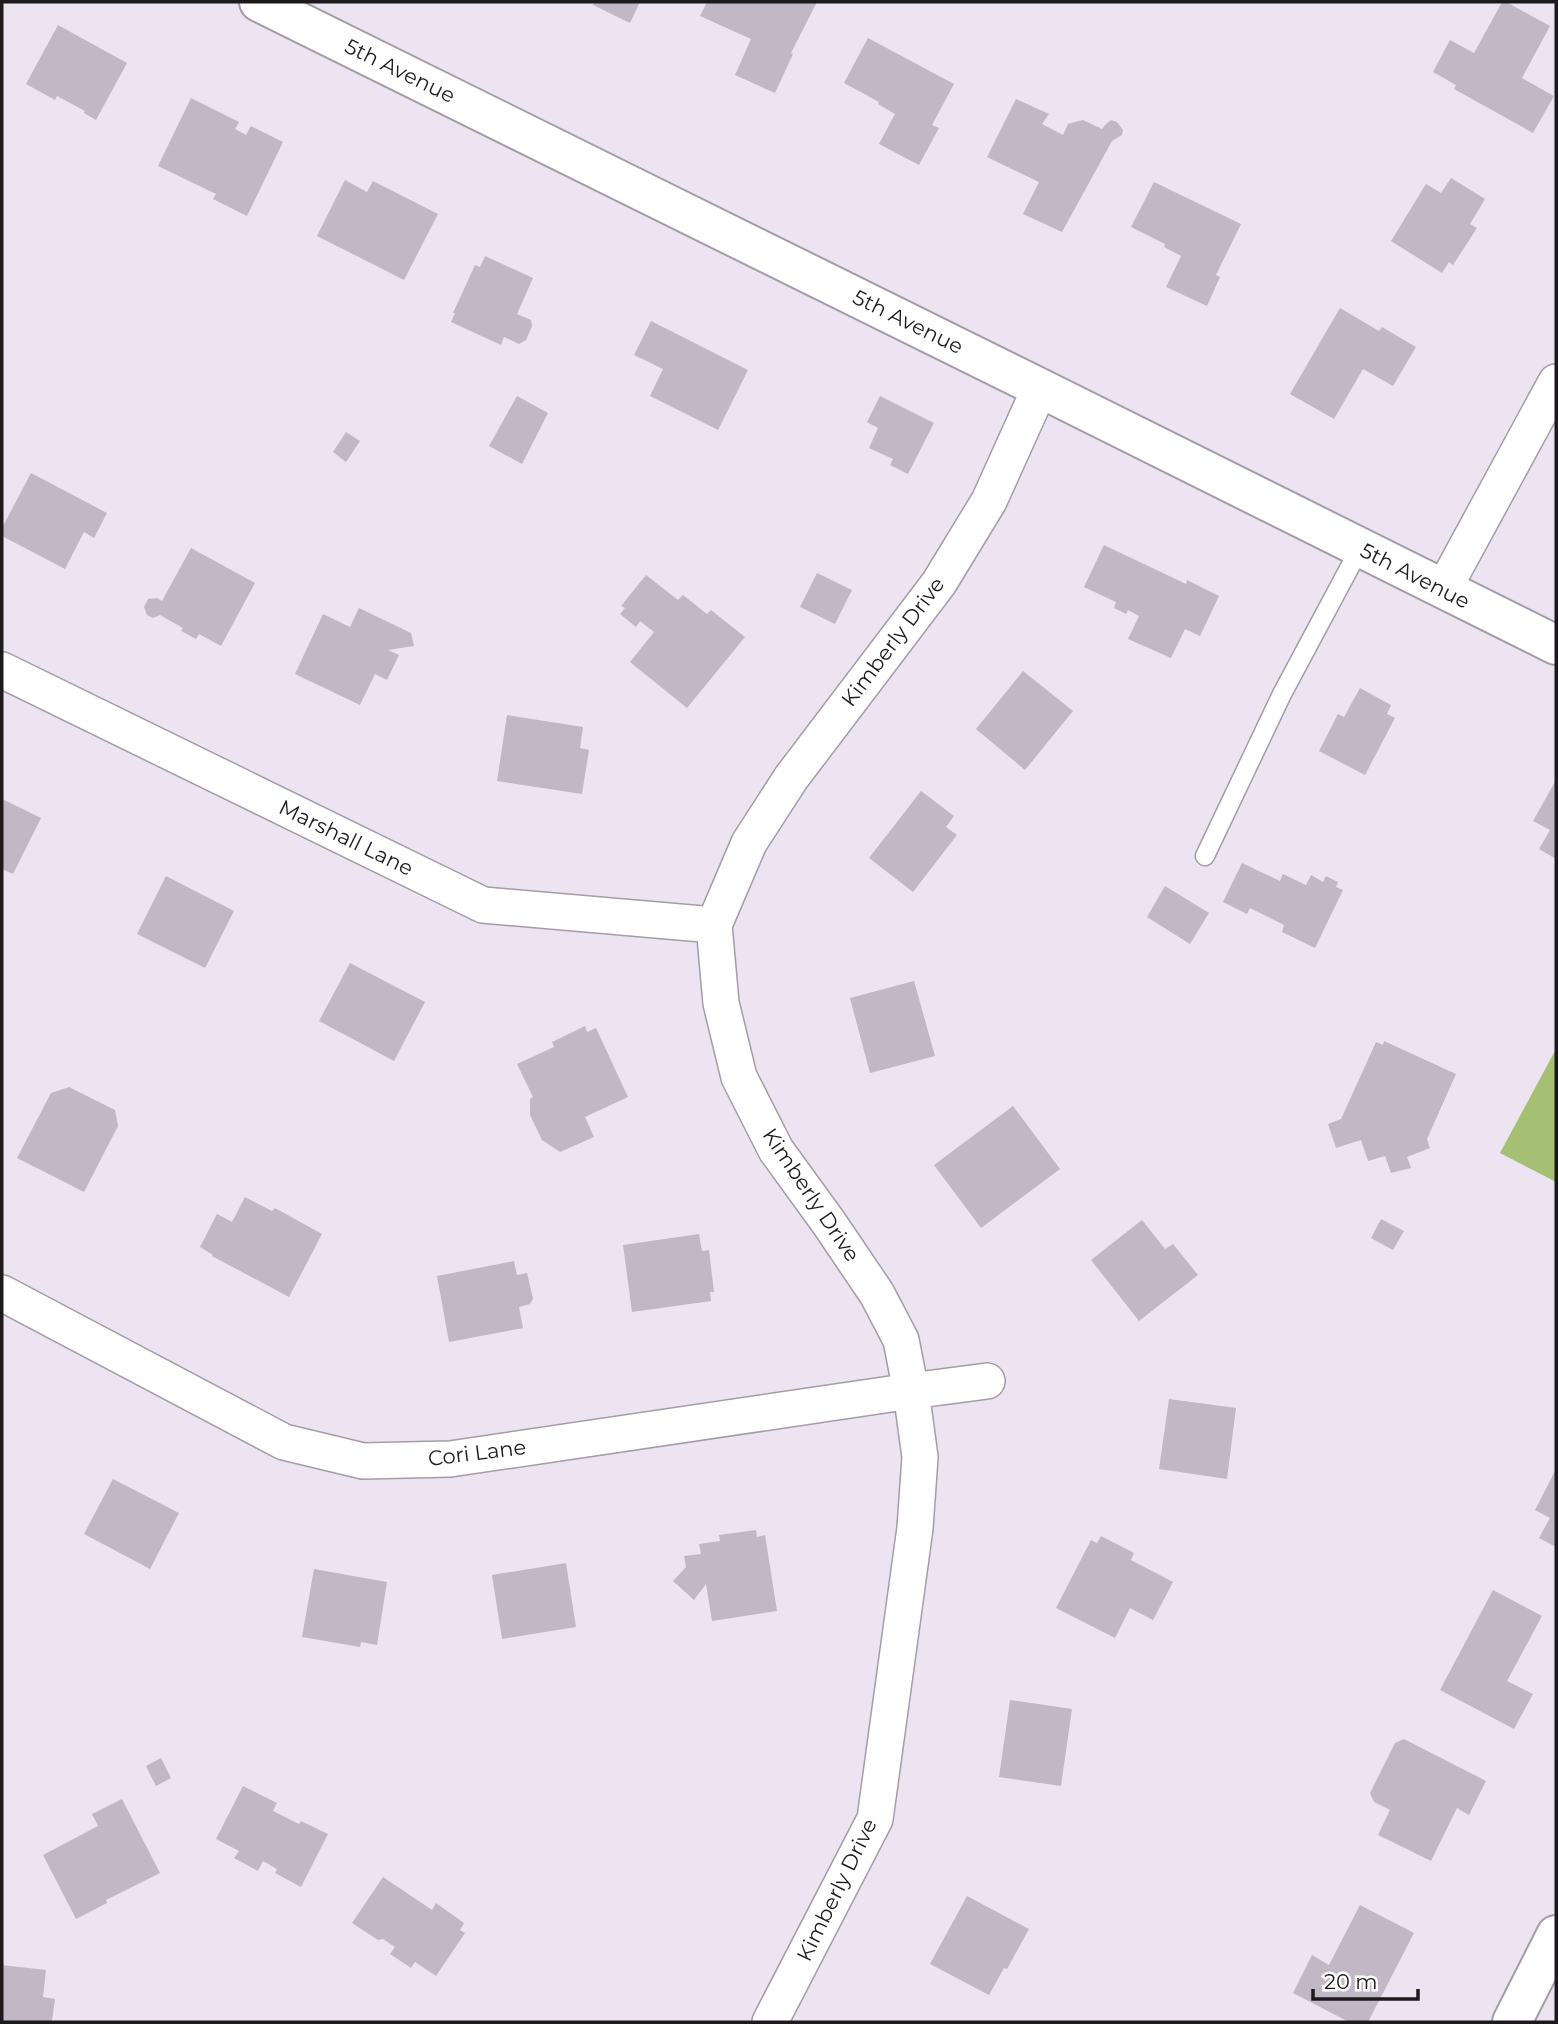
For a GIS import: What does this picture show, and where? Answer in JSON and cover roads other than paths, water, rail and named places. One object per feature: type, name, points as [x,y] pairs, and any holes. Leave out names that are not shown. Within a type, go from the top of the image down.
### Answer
[{"type":"street","name":"5th Avenue","points":[[259,2],[1556,645]]},
{"type":"street","points":[[1443,590],[1556,382]]},
{"type":"street","name":"Kimberly Drive","points":[[770,2022],[875,1819],[915,1528],[920,1457],[901,1340],[877,1294],[830,1223],[776,1150],[739,1077],[720,1003],[713,925],[749,843],[790,778],[939,583],[989,501],[1040,388]]},
{"type":"street","name":"Marshall Lane","points":[[2,670],[483,905],[713,925]]},
{"type":"street","name":"Cori Lane","points":[[2,1293],[284,1442],[363,1461],[450,1459],[986,1381]]},
{"type":"street","points":[[1512,2022],[1556,1935]]},
{"type":"lane","points":[[1205,856],[1282,694],[1360,548]]}]
